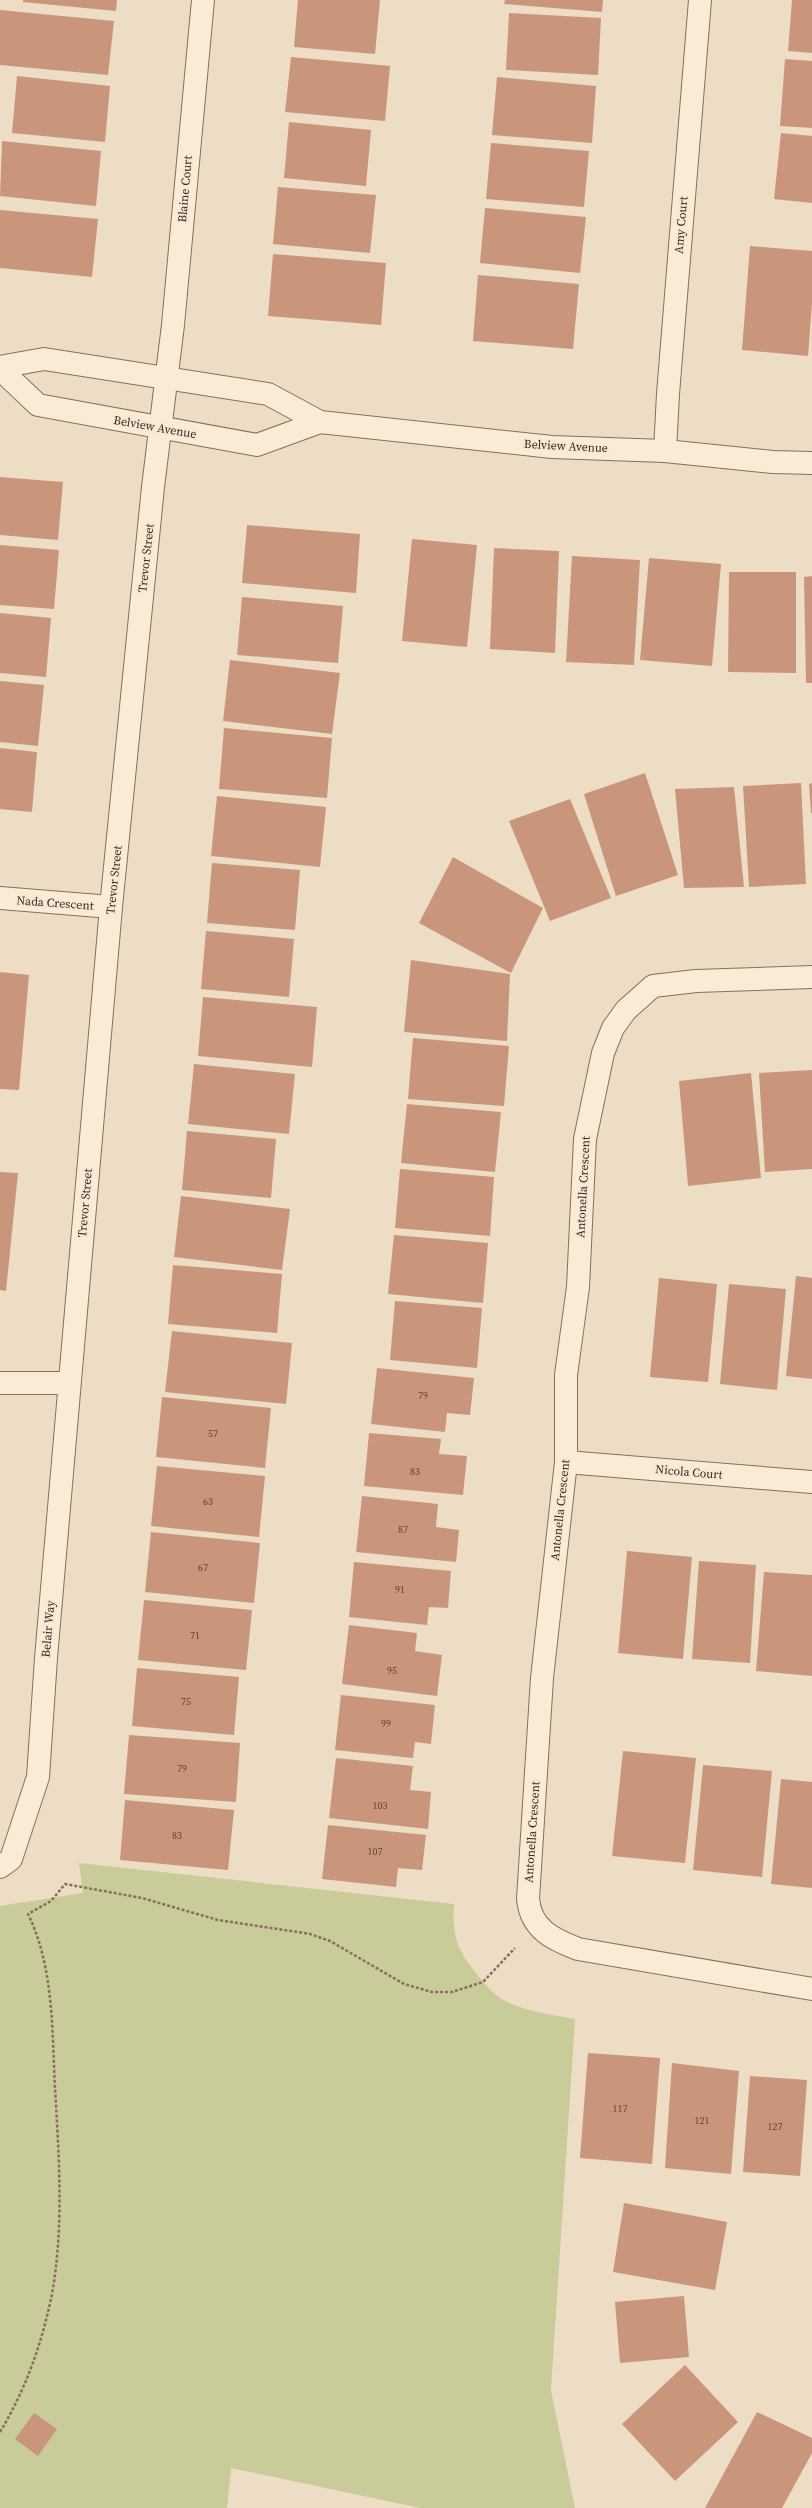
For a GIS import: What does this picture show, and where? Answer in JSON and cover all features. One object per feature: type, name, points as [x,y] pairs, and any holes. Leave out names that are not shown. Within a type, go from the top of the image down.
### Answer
[{"type":"street","name":"Blaine Court","points":[[166,378],[203,0]]},
{"type":"street","name":"Amy Court","points":[[665,451],[668,387],[700,0]]},
{"type":"street","name":"Belview Avenue","points":[[0,368],[44,359],[268,394],[320,422],[552,447],[665,451],[773,462],[812,464]]},
{"type":"street","name":"Belview Avenue","points":[[0,368],[38,406],[257,446],[320,422]]},
{"type":"street","name":"Trevor Street","points":[[69,1383],[111,907],[166,378]]},
{"type":"street","name":"Nada Crescent","points":[[0,898],[111,907]]},
{"type":"street","name":"Antonella Crescent","points":[[812,977],[696,980],[653,986],[626,1010],[613,1028],[603,1053],[585,1139],[578,1287],[566,1375],[566,1462],[542,1678],[528,1899],[529,1912],[542,1931],[553,1938],[578,1948],[812,1989]]},
{"type":"street","points":[[0,1383],[69,1383]]},
{"type":"street","name":"Belair Way","points":[[0,1867],[11,1859],[38,1777],[69,1383]]},
{"type":"street","name":"Nicola Court","points":[[566,1462],[812,1482]]},
{"type":"path","points":[[0,2432],[23,2388],[36,2356],[52,2294],[57,2241],[58,2138],[51,2012],[39,1938],[28,1914],[51,1901],[65,1884],[134,1897],[218,1920],[310,1934],[330,1941],[404,1984],[432,1992],[452,1992],[483,1982],[516,1948]]},
{"type":"green space","points":[[79,1863],[454,1904],[454,1926],[458,1944],[467,1961],[493,1992],[502,1999],[519,2007],[575,2019],[551,2390],[575,2508],[420,2508],[231,2468],[227,2508],[0,2508],[0,1906],[83,1893]]},
{"type":"building","points":[[23,0],[117,0],[116,11],[23,2]]},
{"type":"building","points":[[298,0],[380,0],[375,54],[294,47]]},
{"type":"building","points":[[505,0],[603,0],[602,12],[504,4]]},
{"type":"building","points":[[792,0],[812,0],[812,53],[788,51]]},
{"type":"building","points":[[0,10],[114,21],[108,75],[0,65]]},
{"type":"building","points":[[509,13],[601,18],[598,75],[506,70]]},
{"type":"building","points":[[291,57],[390,66],[385,121],[285,112]]},
{"type":"building","points":[[785,59],[812,61],[812,128],[780,126]]},
{"type":"building","points":[[17,76],[110,86],[105,142],[12,133]]},
{"type":"building","points":[[497,77],[596,86],[592,143],[492,135]]},
{"type":"building","points":[[289,122],[371,130],[366,186],[284,178]]},
{"type":"building","points":[[781,133],[812,136],[812,203],[774,199]]},
{"type":"building","points":[[2,141],[101,151],[96,206],[0,196]]},
{"type":"building","points":[[491,143],[589,151],[584,207],[486,199]]},
{"type":"building","points":[[278,187],[376,195],[370,253],[273,244]]},
{"type":"building","points":[[485,208],[586,217],[580,273],[480,263]]},
{"type":"building","points":[[0,210],[98,219],[92,277],[0,268]]},
{"type":"building","points":[[750,246],[812,251],[812,303],[808,356],[742,350]]},
{"type":"building","points":[[273,254],[386,263],[381,325],[268,316]]},
{"type":"building","points":[[478,275],[579,284],[573,349],[473,341]]},
{"type":"building","points":[[0,477],[63,482],[58,540],[0,535]]},
{"type":"building","points":[[247,525],[360,534],[356,593],[242,583]]},
{"type":"building","points":[[412,539],[477,545],[467,647],[402,641]]},
{"type":"building","points":[[0,545],[59,550],[54,609],[0,605]]},
{"type":"building","points":[[494,548],[559,551],[555,653],[490,649]]},
{"type":"building","points":[[572,556],[640,560],[634,665],[566,662]]},
{"type":"building","points":[[649,558],[721,564],[712,666],[640,660]]},
{"type":"building","points":[[729,572],[796,572],[796,673],[728,672]]},
{"type":"building","points":[[812,576],[812,683],[806,683],[804,577]]},
{"type":"building","points":[[242,597],[343,606],[338,663],[237,655]]},
{"type":"building","points":[[0,613],[51,618],[46,677],[0,673]]},
{"type":"building","points":[[230,660],[340,673],[332,734],[223,721]]},
{"type":"building","points":[[0,681],[44,685],[38,746],[0,742]]},
{"type":"building","points":[[224,728],[332,738],[327,798],[219,789]]},
{"type":"building","points":[[0,748],[37,752],[32,812],[0,809]]},
{"type":"building","points":[[645,773],[678,875],[616,896],[584,794]]},
{"type":"building","points":[[801,783],[806,884],[749,887],[743,786]]},
{"type":"building","points":[[812,783],[812,813],[811,813],[809,784]]},
{"type":"building","points":[[734,787],[744,887],[684,888],[675,789]]},
{"type":"building","points":[[217,796],[326,807],[320,867],[211,856]]},
{"type":"building","points":[[570,799],[611,898],[550,921],[509,821]]},
{"type":"building","points":[[453,857],[543,908],[511,973],[419,923]]},
{"type":"building","points":[[212,863],[300,870],[295,930],[207,923]]},
{"type":"building","points":[[206,931],[294,939],[289,997],[201,989]]},
{"type":"building","points":[[411,960],[510,974],[507,1041],[404,1032]]},
{"type":"building","points":[[0,972],[29,975],[19,1090],[0,1089]]},
{"type":"building","points":[[203,997],[317,1007],[312,1067],[198,1056]]},
{"type":"building","points":[[413,1038],[509,1046],[504,1106],[408,1099]]},
{"type":"building","points":[[194,1064],[295,1074],[289,1134],[188,1124]]},
{"type":"building","points":[[812,1070],[812,1169],[765,1172],[759,1073]]},
{"type":"building","points":[[751,1073],[761,1178],[688,1186],[679,1081]]},
{"type":"building","points":[[407,1104],[501,1112],[495,1172],[401,1163]]},
{"type":"building","points":[[187,1131],[276,1139],[271,1198],[182,1190]]},
{"type":"building","points":[[400,1169],[494,1177],[490,1236],[395,1228]]},
{"type":"building","points":[[0,1172],[18,1173],[6,1291],[0,1290]]},
{"type":"building","points":[[181,1196],[290,1209],[282,1270],[174,1257]]},
{"type":"building","points":[[394,1235],[488,1243],[483,1303],[388,1294]]},
{"type":"building","points":[[173,1265],[282,1274],[277,1333],[168,1324]]},
{"type":"building","points":[[796,1276],[812,1278],[812,1379],[786,1376]]},
{"type":"building","points":[[659,1278],[717,1284],[708,1382],[650,1377]]},
{"type":"building","points":[[729,1284],[786,1289],[777,1390],[720,1384]]},
{"type":"building","points":[[395,1301],[482,1308],[477,1368],[390,1360]]},
{"type":"building","points":[[172,1331],[292,1343],[286,1404],[165,1392]]},
{"type":"building","points":[[377,1368],[474,1378],[470,1415],[447,1413],[445,1432],[371,1424]]},
{"type":"building","points":[[162,1397],[271,1408],[265,1468],[156,1457]]},
{"type":"building","points":[[369,1433],[441,1439],[439,1454],[467,1456],[463,1495],[364,1486]]},
{"type":"building","points":[[157,1466],[265,1476],[259,1537],[151,1526]]},
{"type":"building","points":[[362,1496],[438,1504],[436,1527],[459,1530],[456,1562],[356,1552]]},
{"type":"building","points":[[151,1532],[260,1543],[254,1603],[145,1592]]},
{"type":"building","points":[[627,1551],[692,1557],[683,1659],[618,1653]]},
{"type":"building","points":[[699,1561],[756,1565],[750,1663],[692,1659]]},
{"type":"building","points":[[354,1562],[451,1571],[448,1608],[429,1607],[427,1625],[349,1617]]},
{"type":"building","points":[[764,1572],[812,1575],[812,1676],[756,1671]]},
{"type":"building","points":[[144,1600],[252,1610],[246,1670],[138,1660]]},
{"type":"building","points":[[349,1625],[417,1633],[415,1651],[442,1655],[437,1696],[342,1684]]},
{"type":"building","points":[[137,1668],[239,1677],[234,1735],[132,1726]]},
{"type":"building","points":[[341,1695],[435,1705],[431,1744],[415,1742],[413,1758],[335,1750]]},
{"type":"building","points":[[129,1735],[240,1743],[236,1802],[124,1794]]},
{"type":"building","points":[[623,1751],[696,1758],[685,1863],[612,1856]]},
{"type":"building","points":[[336,1758],[413,1766],[410,1790],[431,1792],[428,1829],[329,1818]]},
{"type":"building","points":[[703,1765],[772,1771],[762,1877],[693,1870]]},
{"type":"building","points":[[781,1779],[812,1782],[812,1888],[771,1884]]},
{"type":"building","points":[[125,1800],[234,1810],[228,1870],[120,1860]]},
{"type":"building","points":[[328,1825],[426,1835],[422,1870],[398,1868],[396,1887],[322,1879]]},
{"type":"building","points":[[588,2053],[660,2058],[652,2164],[580,2158]]},
{"type":"building","points":[[672,2063],[739,2071],[731,2174],[665,2168]]},
{"type":"building","points":[[750,2076],[807,2080],[800,2176],[743,2172]]},
{"type":"building","points":[[624,2203],[727,2222],[715,2290],[613,2272]]},
{"type":"building","points":[[684,2296],[689,2357],[620,2363],[615,2302]]},
{"type":"building","points":[[685,2365],[738,2422],[675,2481],[622,2424]]},
{"type":"building","points":[[757,2412],[812,2438],[812,2453],[782,2508],[705,2508]]},
{"type":"building","points":[[34,2413],[57,2429],[38,2456],[15,2439]]}]
